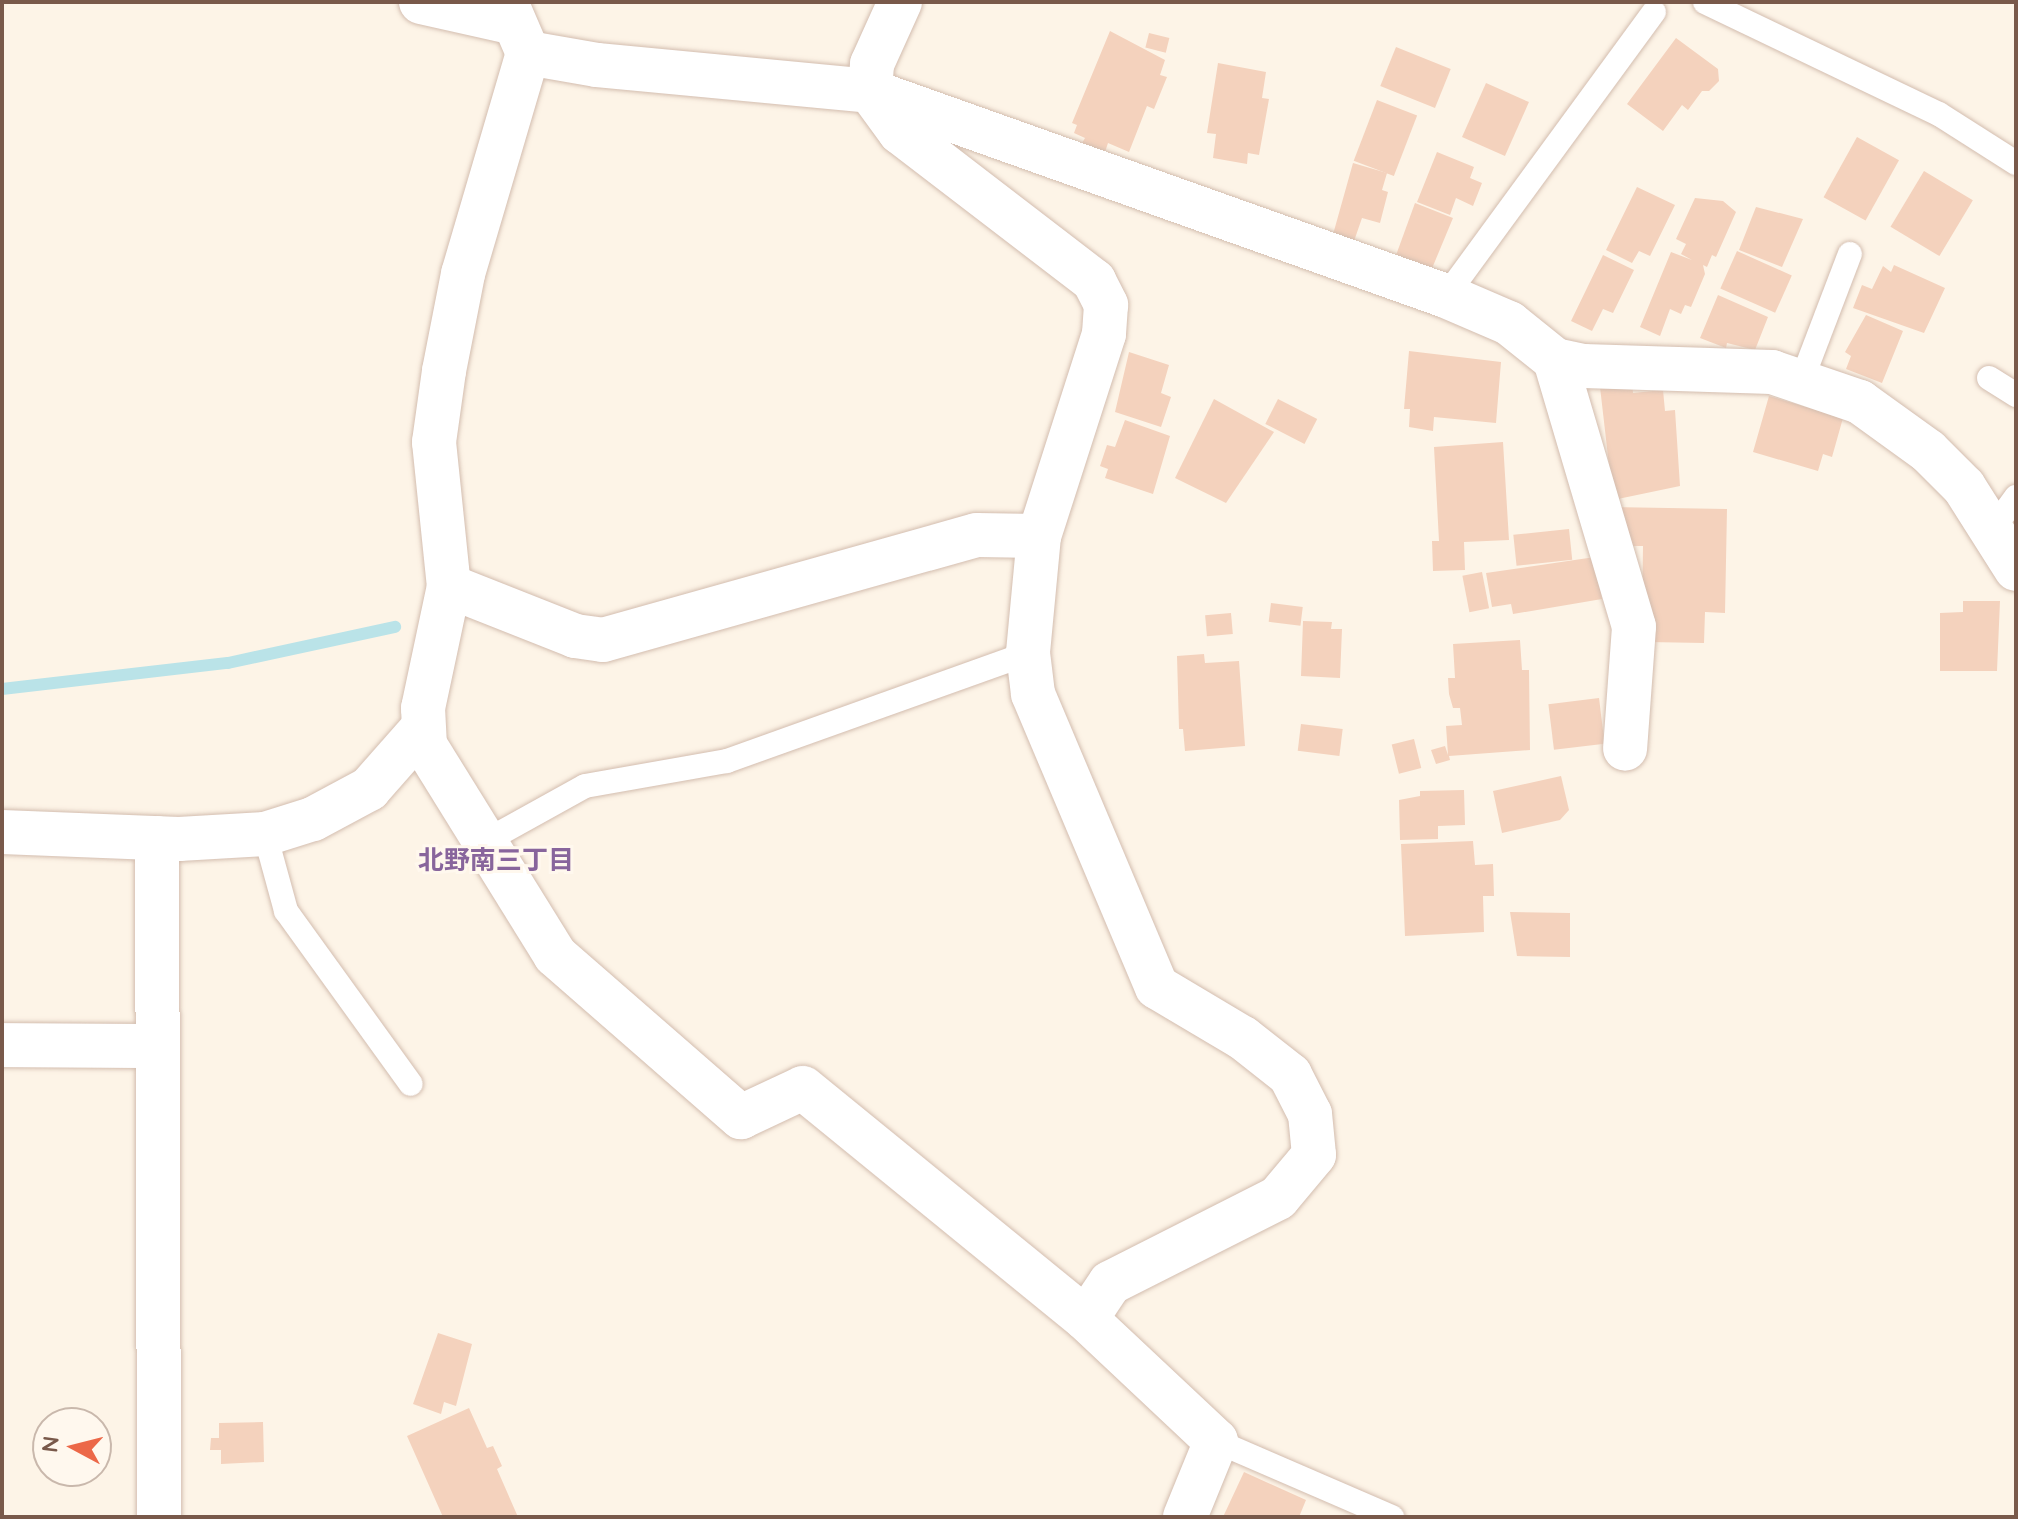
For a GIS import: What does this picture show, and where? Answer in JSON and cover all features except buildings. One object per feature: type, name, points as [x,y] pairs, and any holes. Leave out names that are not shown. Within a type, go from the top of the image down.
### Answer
[{"type":"street","points":[[421,2],[516,26],[597,65],[870,91],[1446,296],[1509,323],[1555,360],[1584,366],[1753,369],[1860,402],[1928,451],[1964,487],[2004,513],[2016,569]]},
{"type":"street","points":[[900,2],[872,64],[870,91],[900,132],[1094,281],[1106,305],[1104,334],[1039,536],[1028,653],[1033,694],[1157,987],[1243,1038],[1290,1075],[1310,1114],[1314,1155],[1278,1198],[1110,1283],[1086,1319]]},
{"type":"street","points":[[2,832],[157,838],[265,834],[313,819],[369,789],[421,730],[449,586],[434,442],[463,274],[516,26]]},
{"type":"street","points":[[1555,360],[1634,627],[1625,749]]},
{"type":"street","points":[[449,586],[575,636],[603,640],[977,535],[1039,536]]},
{"type":"street","points":[[421,730],[484,842],[555,955],[741,1117],[803,1088],[1086,1319],[1216,1441],[1185,1517]]},
{"type":"street","points":[[157,838],[159,1517]]},
{"type":"street","points":[[2,1045],[158,1046]]},
{"type":"lane","points":[[1705,2],[1939,114],[2016,163]]},
{"type":"lane","points":[[1446,296],[1654,12]]},
{"type":"lane","points":[[1801,382],[1850,254]]},
{"type":"lane","points":[[1989,378],[2016,395]]},
{"type":"lane","points":[[484,842],[585,786],[727,761],[1028,653]]},
{"type":"lane","points":[[265,834],[286,911],[411,1084]]},
{"type":"lane","points":[[1216,1441],[1392,1517]]},
{"type":"waterway","points":[[2,689],[228,663],[395,627]]},
{"type":"district","name":"北野南三丁目","points":[[496,860]]}]
